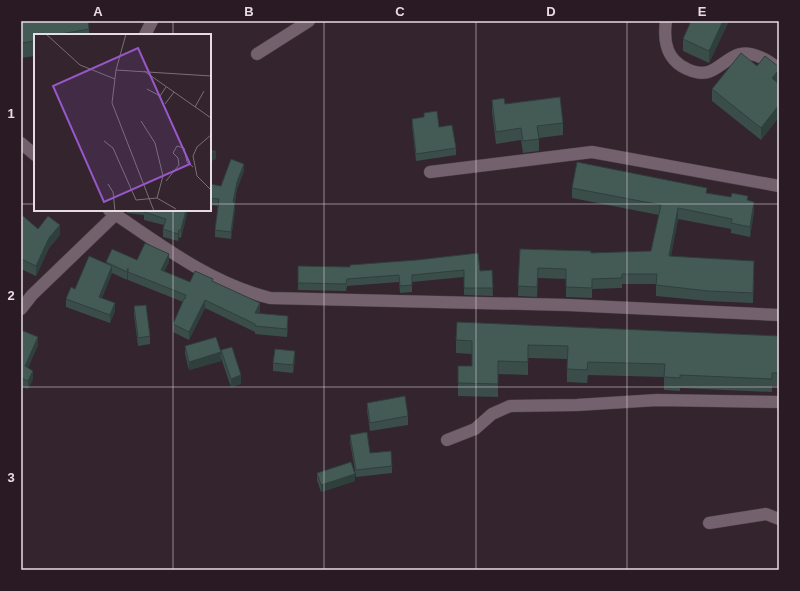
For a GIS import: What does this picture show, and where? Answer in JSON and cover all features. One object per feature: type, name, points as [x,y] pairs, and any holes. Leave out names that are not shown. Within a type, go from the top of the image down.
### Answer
[{"type":"street","points":[[257,54],[309,21]]},
{"type":"street","points":[[666,21],[665,32],[670,56],[678,65],[693,72],[708,72],[740,54],[750,54],[763,58],[779,69]]},
{"type":"street","points":[[21,143],[34,154]]},
{"type":"street","points":[[430,172],[592,152],[779,186]]},
{"type":"street","points":[[21,310],[32,295],[112,212],[191,265],[226,284],[247,292],[270,298],[296,300],[568,305],[779,315]]},
{"type":"street","points":[[447,440],[475,429],[492,414],[510,406],[578,405],[657,400],[779,402]]},
{"type":"street","points":[[709,523],[766,514],[779,519]]},
{"type":"building","points":[[21,21],[88,21],[89,29],[61,34],[34,34],[34,41],[21,43]]},
{"type":"building","points":[[691,21],[723,21],[709,51],[683,39]]},
{"type":"building","points":[[741,53],[757,66],[765,56],[779,67],[779,70],[772,78],[779,84],[779,105],[761,128],[712,89]]},
{"type":"building","points":[[560,97],[563,123],[537,126],[539,139],[523,141],[521,128],[496,132],[492,100],[504,98],[505,104]]},
{"type":"building","points":[[437,111],[439,127],[452,125],[456,148],[416,154],[412,119],[424,117],[424,113]]},
{"type":"building","points":[[231,159],[244,164],[237,182],[233,202],[235,203],[231,232],[215,230],[219,199],[211,198],[211,184],[221,186]]},
{"type":"building","points":[[577,162],[707,188],[706,193],[731,197],[732,193],[748,196],[747,200],[754,202],[750,227],[731,223],[732,219],[678,208],[669,256],[754,261],[753,293],[708,291],[656,285],[657,274],[622,274],[622,278],[592,279],[592,288],[566,287],[566,269],[538,268],[537,287],[518,286],[520,249],[591,251],[591,253],[651,251],[661,205],[572,188]]},
{"type":"building","points":[[186,211],[181,230],[179,230],[178,234],[163,229],[166,219],[144,212]]},
{"type":"building","points":[[22,215],[38,229],[48,216],[60,225],[49,238],[36,266],[21,259]]},
{"type":"building","points":[[145,243],[169,254],[161,270],[190,282],[195,271],[213,279],[212,281],[260,303],[255,313],[288,316],[287,329],[255,326],[255,324],[205,300],[189,332],[173,324],[184,299],[186,298],[186,295],[128,272],[128,268],[127,272],[106,262],[112,249],[137,260]]},
{"type":"building","points":[[478,253],[480,271],[492,270],[493,288],[464,288],[464,270],[412,275],[412,285],[400,286],[399,275],[347,279],[346,284],[298,283],[298,266],[350,267],[350,265],[417,260]]},
{"type":"building","points":[[89,256],[112,266],[99,297],[115,303],[110,315],[66,299],[71,287],[75,289]]},
{"type":"building","points":[[146,305],[150,336],[138,338],[134,306]]},
{"type":"building","points":[[457,322],[779,336],[779,373],[772,373],[772,379],[680,375],[680,378],[664,377],[665,364],[588,362],[587,370],[567,369],[568,346],[528,345],[528,362],[498,361],[498,384],[458,383],[458,366],[472,366],[472,341],[456,340]]},
{"type":"building","points":[[21,330],[38,337],[25,366],[33,371],[28,381],[21,378]]},
{"type":"building","points":[[216,337],[221,352],[189,362],[185,346]]},
{"type":"building","points":[[232,347],[241,375],[231,379],[221,350]]},
{"type":"building","points":[[275,349],[295,351],[293,365],[273,363]]},
{"type":"building","points":[[405,396],[408,416],[370,423],[367,403]]},
{"type":"building","points":[[367,432],[370,453],[391,451],[392,466],[356,470],[350,435]]},
{"type":"building","points":[[351,462],[355,474],[321,485],[317,473]]}]
